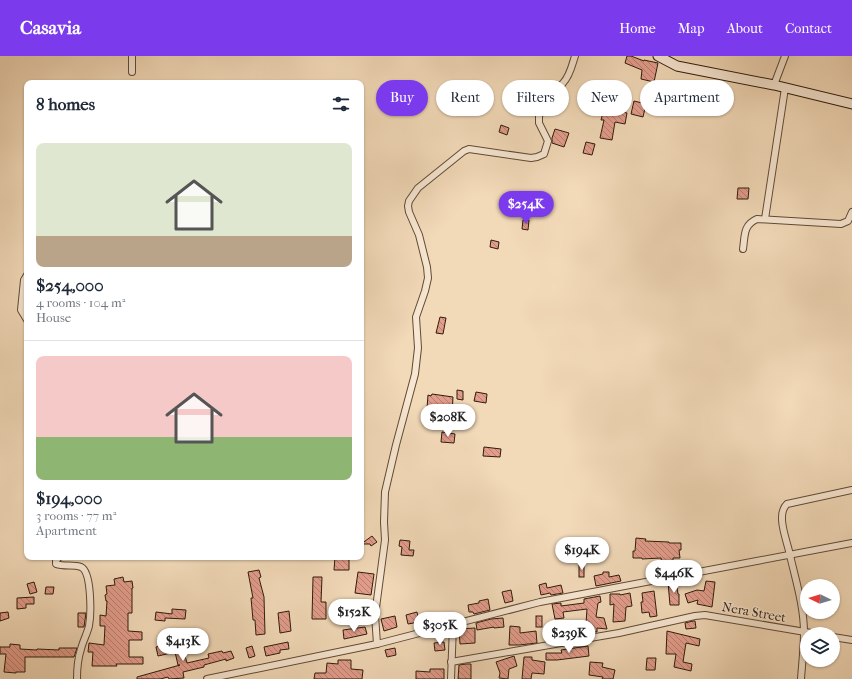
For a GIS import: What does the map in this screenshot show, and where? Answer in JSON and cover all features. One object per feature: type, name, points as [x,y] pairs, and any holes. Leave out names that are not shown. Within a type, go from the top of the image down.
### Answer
[{"type":"street","points":[[132,56],[132,72]]},
{"type":"street","points":[[377,644],[375,615],[385,540],[385,492],[415,374],[418,348],[416,317],[428,278],[427,267],[419,235],[409,212],[409,200],[418,188],[464,150],[469,149],[531,158],[544,154],[548,141],[539,123],[539,116],[549,91],[552,88],[560,86],[564,83],[576,56]]},
{"type":"street","points":[[658,56],[677,66],[774,85],[852,104]]},
{"type":"street","points":[[774,85],[785,56]]},
{"type":"street","points":[[765,218],[785,88]]},
{"type":"street","points":[[743,249],[747,226],[750,222],[757,219],[765,218],[841,224],[848,221],[852,212]]},
{"type":"street","points":[[24,280],[21,310],[24,315]]},
{"type":"street","points":[[804,627],[801,601],[782,518],[784,506],[787,504],[852,490]]},
{"type":"street","points":[[207,679],[377,644],[540,602],[790,556],[852,543]]},
{"type":"street","points":[[57,560],[56,564],[80,566],[86,574],[90,592],[90,624],[81,649],[77,679]]},
{"type":"street","name":"Nera Street","points":[[451,662],[619,633],[706,615],[800,631]]},
{"type":"street","points":[[451,679],[453,625]]},
{"type":"street","points":[[840,637],[852,640]]},
{"type":"street","points":[[801,679],[802,667]]},
{"type":"building","points":[[627,56],[631,56],[644,61],[658,63],[654,80],[641,79],[642,70],[625,63]]},
{"type":"building","points":[[634,101],[640,102],[640,116],[643,117],[632,114]]},
{"type":"building","points":[[602,116],[626,116],[625,124],[615,122],[612,140],[600,138],[604,120],[601,120]]},
{"type":"building","points":[[501,125],[509,128],[507,135],[499,132]]},
{"type":"building","points":[[555,129],[569,133],[564,147],[552,143]]},
{"type":"building","points":[[586,142],[595,144],[592,155],[583,153]]},
{"type":"building","points":[[738,188],[749,188],[748,199],[737,199]]},
{"type":"building","points":[[523,220],[529,220],[528,230],[522,229]]},
{"type":"building","points":[[491,240],[499,242],[498,249],[490,247]]},
{"type":"building","points":[[440,317],[446,318],[443,334],[436,333]]},
{"type":"building","points":[[457,390],[463,391],[463,400],[457,399]]},
{"type":"building","points":[[476,392],[487,394],[486,403],[474,401]]},
{"type":"building","points":[[432,394],[453,397],[452,414],[444,413],[444,410],[427,408],[428,395],[431,396]]},
{"type":"building","points":[[442,432],[455,434],[454,443],[441,442]]},
{"type":"building","points":[[484,447],[501,449],[500,457],[483,456]]},
{"type":"building","points":[[372,536],[377,542],[371,546],[370,544],[364,544],[364,542]]},
{"type":"building","points":[[636,538],[646,539],[645,541],[681,543],[681,550],[679,550],[680,558],[673,558],[673,562],[662,563],[661,558],[633,558]]},
{"type":"building","points":[[400,540],[410,541],[409,550],[414,550],[413,556],[401,555],[402,547],[399,546]]},
{"type":"building","points":[[335,560],[349,560],[349,570],[334,570]]},
{"type":"building","points":[[579,565],[584,565],[584,577],[579,577]]},
{"type":"building","points":[[259,570],[261,577],[259,578],[264,597],[265,634],[256,635],[251,598],[253,598],[248,572]]},
{"type":"building","points":[[358,572],[374,574],[371,595],[355,593]]},
{"type":"building","points":[[603,572],[609,572],[609,577],[619,575],[621,581],[596,586],[594,576],[603,574]]},
{"type":"building","points":[[123,577],[124,582],[132,581],[133,588],[132,613],[128,613],[128,631],[142,632],[142,640],[129,640],[129,657],[143,657],[143,664],[92,666],[93,652],[88,652],[89,643],[104,645],[105,626],[100,626],[100,615],[106,616],[106,586],[115,585],[114,579]]},
{"type":"building","points":[[313,577],[322,577],[321,602],[326,602],[326,619],[312,619]]},
{"type":"building","points":[[676,581],[679,594],[679,605],[670,605],[668,582]]},
{"type":"building","points":[[706,581],[715,582],[712,607],[697,604],[698,600],[688,603],[685,594],[697,590],[704,591]]},
{"type":"building","points":[[34,582],[37,592],[30,594],[27,584]]},
{"type":"building","points":[[546,583],[547,588],[561,585],[563,593],[541,595],[539,585]]},
{"type":"building","points":[[46,587],[54,587],[53,594],[45,594]]},
{"type":"building","points":[[511,590],[513,601],[505,603],[502,592]]},
{"type":"building","points":[[654,591],[657,616],[650,617],[649,612],[642,613],[642,593]]},
{"type":"building","points":[[630,593],[632,606],[626,607],[625,621],[613,622],[614,604],[610,605],[610,594],[620,595]]},
{"type":"building","points":[[600,596],[601,602],[598,603],[596,617],[604,618],[607,629],[597,628],[597,632],[582,631],[582,623],[586,623],[587,609],[563,612],[564,618],[555,619],[552,604],[561,603],[561,606],[584,603],[584,599]]},
{"type":"building","points":[[34,597],[34,604],[26,604],[26,608],[17,609],[17,598]]},
{"type":"building","points":[[488,599],[490,610],[474,614],[473,612],[469,612],[468,605],[479,603],[479,601]]},
{"type":"building","points":[[172,609],[186,610],[185,619],[165,618],[165,621],[155,620],[156,612],[172,614]]},
{"type":"building","points":[[289,611],[291,631],[280,633],[278,613]]},
{"type":"building","points":[[8,612],[9,618],[0,621],[0,613]]},
{"type":"building","points":[[417,612],[419,622],[408,624],[406,615]]},
{"type":"building","points":[[78,613],[86,613],[84,627],[78,627]]},
{"type":"building","points":[[395,616],[397,627],[384,631],[381,619]]},
{"type":"building","points":[[536,616],[542,616],[542,627],[536,627]]},
{"type":"building","points":[[503,618],[504,627],[477,630],[476,623],[491,619]]},
{"type":"building","points":[[695,621],[696,628],[686,629],[685,623]]},
{"type":"building","points":[[510,626],[520,627],[520,633],[536,631],[537,643],[509,645]]},
{"type":"building","points":[[365,627],[367,634],[344,639],[343,630]]},
{"type":"building","points":[[475,628],[475,643],[460,644],[459,629]]},
{"type":"building","points":[[667,631],[700,639],[699,646],[686,643],[683,662],[692,664],[691,671],[674,667],[676,654],[666,654]]},
{"type":"building","points":[[288,642],[289,649],[280,650],[280,653],[266,656],[264,647]]},
{"type":"building","points":[[444,642],[445,650],[435,651],[434,643]]},
{"type":"building","points":[[185,643],[187,652],[184,652],[187,663],[209,658],[208,654],[222,651],[223,653],[231,651],[234,658],[183,672],[184,678],[169,679],[168,677],[160,679],[137,679],[137,677],[180,665],[178,665],[175,652],[158,656],[156,647]]},
{"type":"building","points":[[10,644],[20,645],[20,649],[59,650],[59,648],[77,648],[74,657],[25,657],[25,672],[4,672],[6,654],[0,654],[0,647],[10,647]]},
{"type":"building","points":[[252,646],[255,656],[249,658],[246,648]]},
{"type":"building","points":[[588,646],[589,656],[546,660],[546,653],[562,653],[561,650]]},
{"type":"building","points":[[395,648],[396,655],[387,657],[385,650]]},
{"type":"building","points":[[514,656],[517,666],[509,669],[508,679],[499,678],[500,673],[496,662]]},
{"type":"building","points":[[524,657],[532,657],[532,660],[545,662],[544,674],[532,673],[531,679],[522,679]]},
{"type":"building","points":[[647,658],[656,658],[655,670],[646,670]]},
{"type":"building","points":[[338,660],[351,660],[351,669],[363,670],[362,679],[314,679],[315,673],[326,673],[327,663],[338,664]]},
{"type":"building","points":[[590,662],[603,663],[602,667],[615,670],[613,679],[602,679],[603,677],[589,675]]},
{"type":"building","points":[[471,664],[471,679],[458,679],[459,665]]},
{"type":"building","points":[[430,669],[444,669],[444,679],[416,679],[416,671],[430,672]]}]
